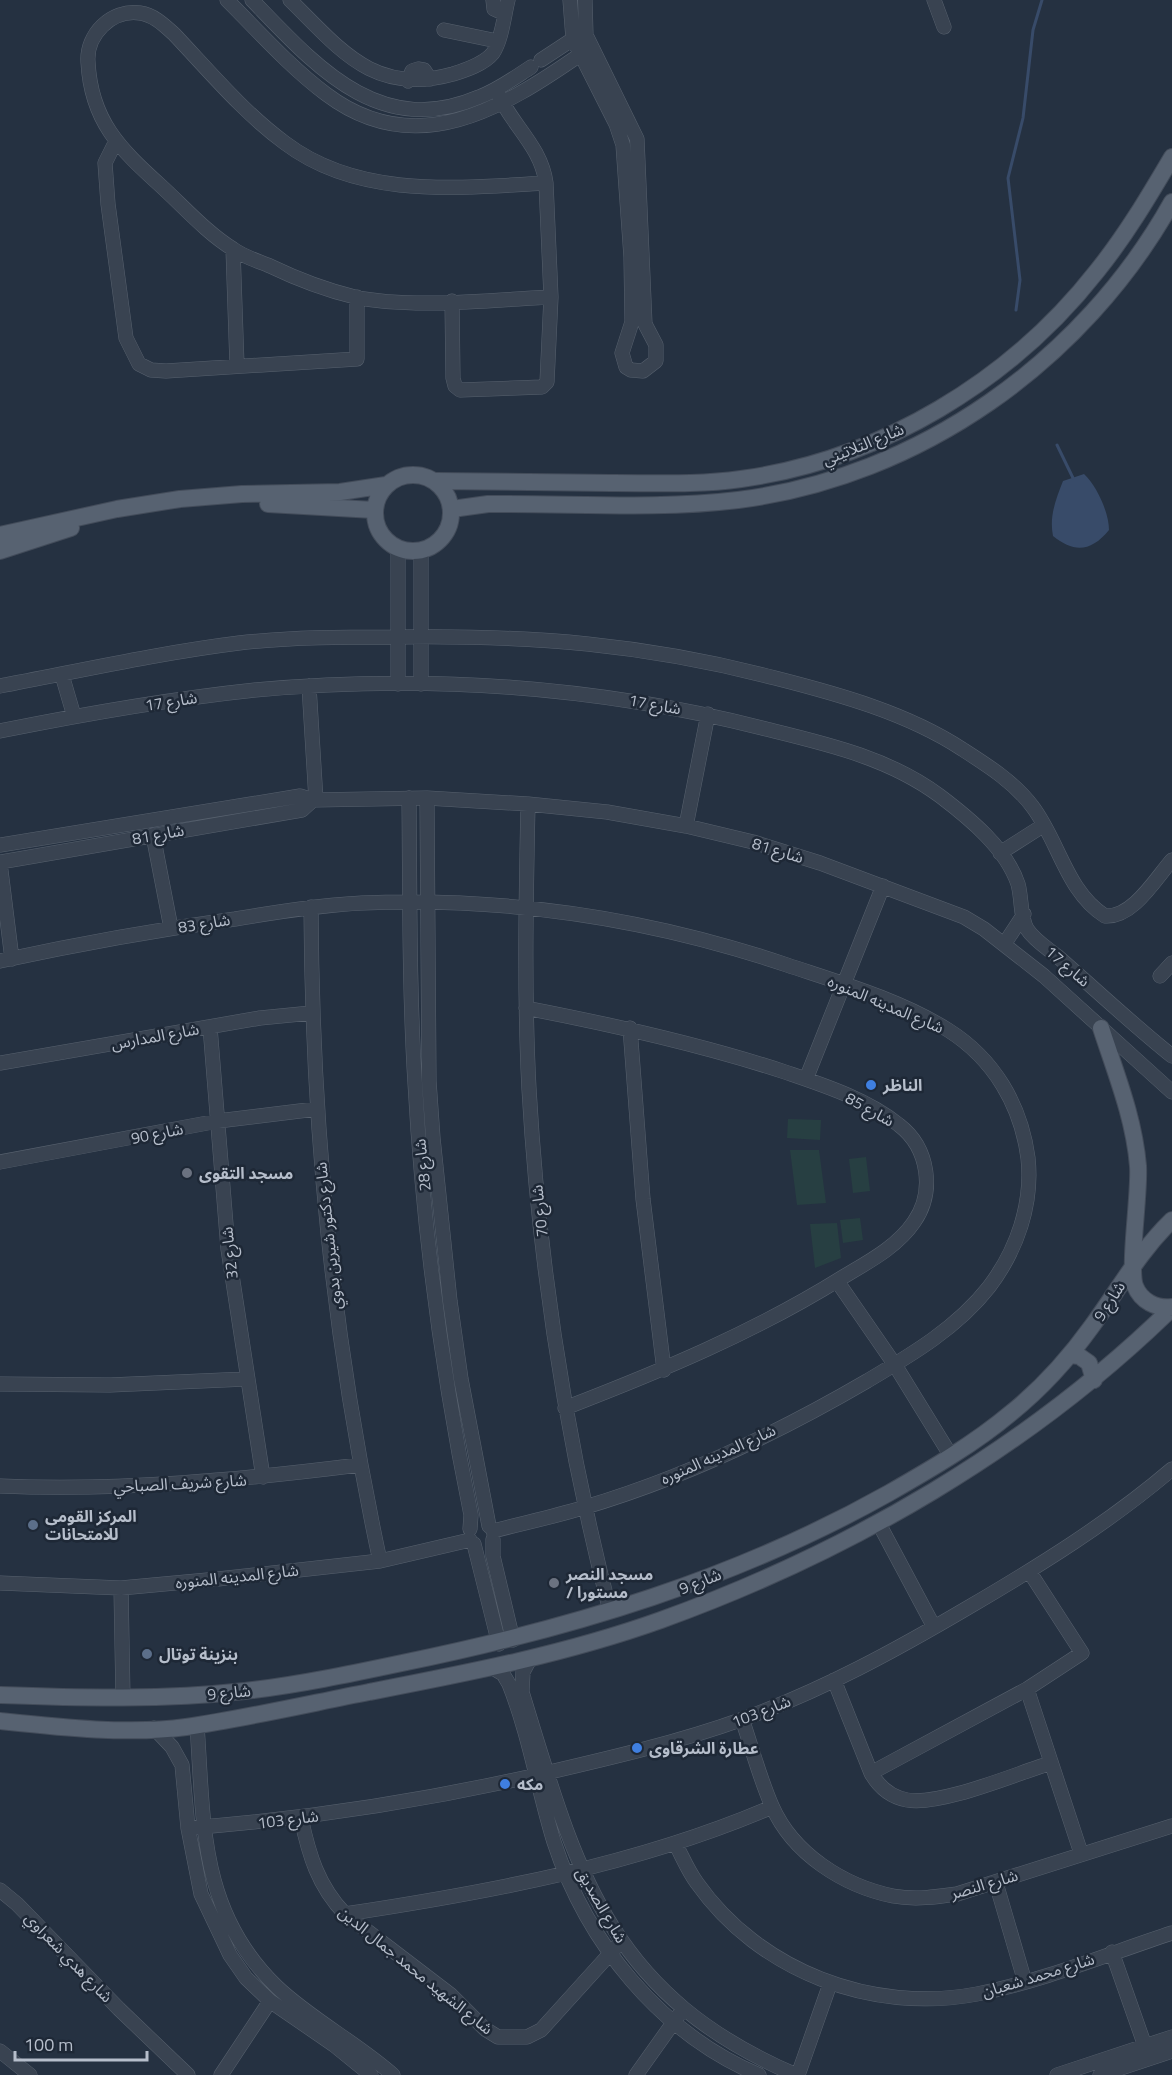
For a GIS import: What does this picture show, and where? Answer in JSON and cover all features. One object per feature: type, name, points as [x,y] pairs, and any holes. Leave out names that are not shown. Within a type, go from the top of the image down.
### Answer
[{"type":"main road","name":"شارع التلاتيني","points":[[436,482],[712,482],[792,470],[870,444],[921,419],[962,394],[1038,336],[1078,295],[1113,250],[1172,157]]},
{"type":"main road","name":"شارع التلاتيني","points":[[452,508],[500,504],[712,502],[795,489],[876,464],[957,424],[1007,390],[1054,351],[1116,285],[1172,202]]},
{"type":"main road","points":[[410,474],[424,475],[436,482],[447,493],[452,508],[451,523],[445,535],[434,545],[421,550],[398,548],[380,533],[374,510],[378,497],[386,485],[397,477],[410,474]]},
{"type":"main road","points":[[0,535],[117,508],[180,499],[242,494],[340,492],[386,485]]},
{"type":"main road","points":[[0,551],[81,525],[173,509],[268,504],[374,510]]},
{"type":"main road","points":[[1101,1028],[1125,1101],[1136,1149],[1138,1198],[1133,1280],[1141,1295],[1155,1306],[1172,1308]]},
{"type":"main road","name":"شارع 9","points":[[2,1695],[123,1698],[204,1695],[298,1684],[506,1642],[712,1577],[810,1535],[877,1500],[951,1456],[1010,1414],[1070,1355],[1093,1326],[1133,1263],[1172,1220]]},
{"type":"main road","name":"شارع 9","points":[[0,1721],[44,1725],[154,1728],[202,1724],[493,1668],[659,1621],[779,1570],[878,1522],[1003,1449],[1094,1380],[1172,1308]]},
{"type":"main road","points":[[1070,1355],[1083,1357],[1089,1363],[1094,1380]]},
{"type":"main road","points":[[244,1691],[239,1702],[241,1710],[247,1715]]},
{"type":"main road","points":[[0,1721],[4,1708],[2,1695]]},
{"type":"main road","points":[[202,1724],[210,1706],[204,1695]]},
{"type":"main road","points":[[42,1696],[40,1711],[44,1725]]},
{"type":"street","points":[[227,0],[301,74],[328,96],[381,121],[415,126],[461,120],[483,113],[581,54]]},
{"type":"street","points":[[252,0],[321,70],[350,90],[387,106],[434,108],[463,103],[496,89],[573,39]]},
{"type":"street","points":[[290,0],[339,47],[374,72],[397,80],[408,81],[430,79],[470,68],[486,60],[494,52],[506,7],[494,9],[493,0]]},
{"type":"street","points":[[934,0],[944,27]]},
{"type":"street","points":[[546,183],[427,186],[382,184],[341,174],[286,144],[258,120],[168,28],[135,6],[98,29],[89,45],[87,56],[92,94],[100,117],[115,143],[233,249],[289,275],[357,297],[452,301],[550,297]]},
{"type":"street","points":[[577,6],[586,34],[637,139],[645,324],[657,350],[656,361],[643,371],[626,367],[622,353],[632,322],[631,257],[623,145],[616,124],[573,39],[577,6]]},
{"type":"street","points":[[444,30],[498,41]]},
{"type":"street","points":[[328,96],[338,92],[364,104],[374,72]]},
{"type":"street","points":[[350,90],[374,72]]},
{"type":"street","points":[[452,301],[454,386],[460,390],[542,387],[547,382],[550,297],[544,170],[532,144],[501,103],[496,89]]},
{"type":"street","points":[[115,143],[105,163],[108,204],[126,338],[139,364],[151,370],[357,359],[357,297]]},
{"type":"street","points":[[233,249],[237,365]]},
{"type":"street","points":[[398,548],[398,684]]},
{"type":"street","points":[[421,550],[421,684]]},
{"type":"street","points":[[0,686],[143,657],[242,643],[342,636],[474,635],[581,642],[688,657],[793,682],[895,716],[959,747],[1016,787],[1044,825],[1082,895],[1105,916],[1118,915],[1128,908],[1172,860]]},
{"type":"street","points":[[62,675],[74,716]]},
{"type":"street","name":"شارع 17","points":[[0,731],[74,716],[206,696],[309,686],[421,684],[592,694],[708,714],[820,742],[885,765],[912,778],[944,799],[981,831],[1000,853],[1017,882],[1028,930],[1172,1056]]},
{"type":"street","points":[[309,686],[314,800]]},
{"type":"street","points":[[686,826],[708,714]]},
{"type":"street","name":"شارع 81","points":[[0,845],[304,796],[314,800],[427,798],[528,804],[607,812],[686,826],[753,842],[883,886],[964,917],[1005,943],[1172,1092]]},
{"type":"street","name":"شارع 28","points":[[409,798],[415,1082],[436,1305],[471,1515],[472,1538],[506,1642]]},
{"type":"street","name":"شارع 28","points":[[427,798],[429,1081],[450,1301],[476,1467],[492,1532],[493,1556],[506,1642]]},
{"type":"street","name":"شارع 81","points":[[0,863],[302,810],[314,800]]},
{"type":"street","name":"شارع 70","points":[[528,804],[526,1008],[535,1169],[565,1408],[584,1508],[610,1611]]},
{"type":"street","points":[[1000,853],[1044,825]]},
{"type":"street","points":[[82,832],[86,847]]},
{"type":"street","points":[[153,835],[171,928]]},
{"type":"street","points":[[0,863],[6,960]]},
{"type":"street","points":[[806,1079],[883,886]]},
{"type":"street","name":"شارع المدينه المنوره","points":[[410,902],[526,908],[596,917],[687,934],[844,984],[924,1018],[963,1040],[994,1071],[1006,1089],[1016,1108],[1026,1139],[1029,1170],[1028,1202],[1019,1233],[1006,1262],[989,1287],[967,1312],[930,1342],[895,1365],[758,1439],[674,1475],[584,1508],[492,1532]]},
{"type":"street","name":"شارع 83","points":[[6,960],[171,928],[311,907],[410,902]]},
{"type":"street","name":"شارع دكتور شيرين بدوي","points":[[311,907],[311,1013],[321,1186],[359,1465],[380,1561]]},
{"type":"street","points":[[1005,943],[1024,914]]},
{"type":"street","points":[[1161,976],[1172,963]]},
{"type":"street","name":"شارع 85","points":[[526,1008],[630,1028],[748,1060],[806,1079],[863,1103],[900,1125],[919,1149],[926,1171],[926,1194],[914,1222],[892,1245],[837,1281],[752,1329],[664,1370],[565,1408]]},
{"type":"street","name":"شارع المدارس","points":[[0,1063],[210,1027],[311,1013]]},
{"type":"street","name":"شارع 32","points":[[210,1027],[228,1249],[246,1379],[263,1477]]},
{"type":"street","points":[[630,1028],[643,1199],[664,1370]]},
{"type":"street","points":[[1137,1060],[1154,1041]]},
{"type":"street","points":[[415,1082],[429,1081]]},
{"type":"street","name":"شارع 90","points":[[0,1162],[218,1121],[316,1109]]},
{"type":"street","points":[[837,1281],[895,1365],[951,1456]]},
{"type":"street","points":[[0,1384],[110,1385],[246,1379]]},
{"type":"street","name":"شارع شريف الصباحي","points":[[0,1486],[149,1486],[263,1477],[359,1465]]},
{"type":"street","name":"شارع 103","points":[[188,1828],[301,1818],[432,1797],[541,1774],[651,1747],[742,1719],[834,1680],[934,1628],[1029,1571],[1172,1469]]},
{"type":"street","points":[[878,1522],[934,1628]]},
{"type":"street","points":[[477,1523],[492,1532],[484,1546],[472,1538],[477,1523]]},
{"type":"street","name":"شارع المدينه المنوره","points":[[0,1583],[121,1588],[380,1561],[472,1538]]},
{"type":"street","points":[[871,1773],[1027,1689],[1082,1653],[1029,1571]]},
{"type":"street","points":[[121,1588],[123,1698]]},
{"type":"street","name":"شارع الصديق","points":[[530,1659],[523,1672],[522,1692],[566,1874],[585,1914],[609,1951],[646,1998],[673,2023],[725,2058],[759,2075]]},
{"type":"street","name":"شارع الصديق","points":[[493,1668],[503,1674],[510,1683],[541,1774],[580,1870],[622,1942],[656,1984],[683,2009],[733,2044],[797,2075]]},
{"type":"street","points":[[834,1680],[871,1773],[877,1783],[895,1797],[929,1801],[1051,1763]]},
{"type":"street","points":[[1027,1689],[1081,1853]]},
{"type":"street","name":"شارع النصر","points":[[742,1719],[772,1807],[789,1834],[811,1856],[836,1875],[864,1888],[895,1896],[926,1898],[957,1894],[1172,1826]]},
{"type":"street","points":[[202,1724],[200,1759],[206,1853],[213,1883],[240,1944],[279,1988],[365,2050],[393,2075]]},
{"type":"street","points":[[154,1728],[172,1747],[182,1765],[188,1828],[201,1894],[213,1923],[246,1978],[270,2001],[334,2044],[371,2075]]},
{"type":"street","points":[[182,1765],[191,1757],[200,1759]]},
{"type":"street","points":[[345,1914],[456,1896],[566,1874],[724,1828],[772,1807]]},
{"type":"street","name":"شارع الشهيد محمد جمال الدين","points":[[301,1818],[309,1855],[320,1881],[345,1914],[452,1995],[485,2029],[498,2037],[513,2039],[527,2037],[541,2030],[609,1951],[622,1942]]},
{"type":"street","name":"شارع محمد شعبان","points":[[675,1843],[696,1882],[719,1911],[752,1941],[788,1964],[830,1984],[900,1999],[941,1999],[1025,1983],[1172,1933]]},
{"type":"street","points":[[996,1883],[1025,1983]]},
{"type":"street","name":"شارع هدي شعراوي","points":[[0,1890],[17,1904],[119,2009],[188,2075]]},
{"type":"street","points":[[1112,1952],[1145,2046]]},
{"type":"street","points":[[797,2075],[830,1984]]},
{"type":"street","points":[[221,2075],[270,2001]]},
{"type":"street","points":[[636,2075],[683,2009]]},
{"type":"street","points":[[1057,2075],[1172,2037]]},
{"type":"street","points":[[0,2051],[30,2075]]},
{"type":"street","points":[[1100,2075],[1172,2051]]},
{"type":"green space","points":[[788,1119],[821,1120],[820,1140],[787,1138]]},
{"type":"green space","points":[[790,1150],[819,1150],[826,1203],[797,1205]]},
{"type":"green space","points":[[866,1157],[870,1191],[853,1193],[849,1159]]},
{"type":"green space","points":[[860,1218],[863,1240],[843,1243],[840,1220]]},
{"type":"green space","points":[[837,1223],[841,1258],[815,1268],[810,1224]]},
{"type":"water","points":[[1084,474],[1101,500],[1109,530],[1096,543],[1082,548],[1061,542],[1053,536],[1052,529],[1056,501],[1063,481]]},
{"type":"waterway","points":[[1016,310],[1020,280],[1008,178],[1023,118],[1033,30],[1042,0]]},
{"type":"waterway","points":[[1057,445],[1073,478]]},
{"type":"place","name":"الناظر","points":[[871,1085]]},
{"type":"place","name":"مسجد التقوى","points":[[187,1173]]},
{"type":"place","name":"المركز القومى للامتحانات","points":[[33,1525]]},
{"type":"place","name":"مسجد النصر / مستورا","points":[[554,1583]]},
{"type":"place","name":"بنزينة توتال","points":[[147,1654]]},
{"type":"place","name":"عطارة الشرقاوى","points":[[637,1748]]},
{"type":"place","name":"مكه","points":[[505,1784]]}]
